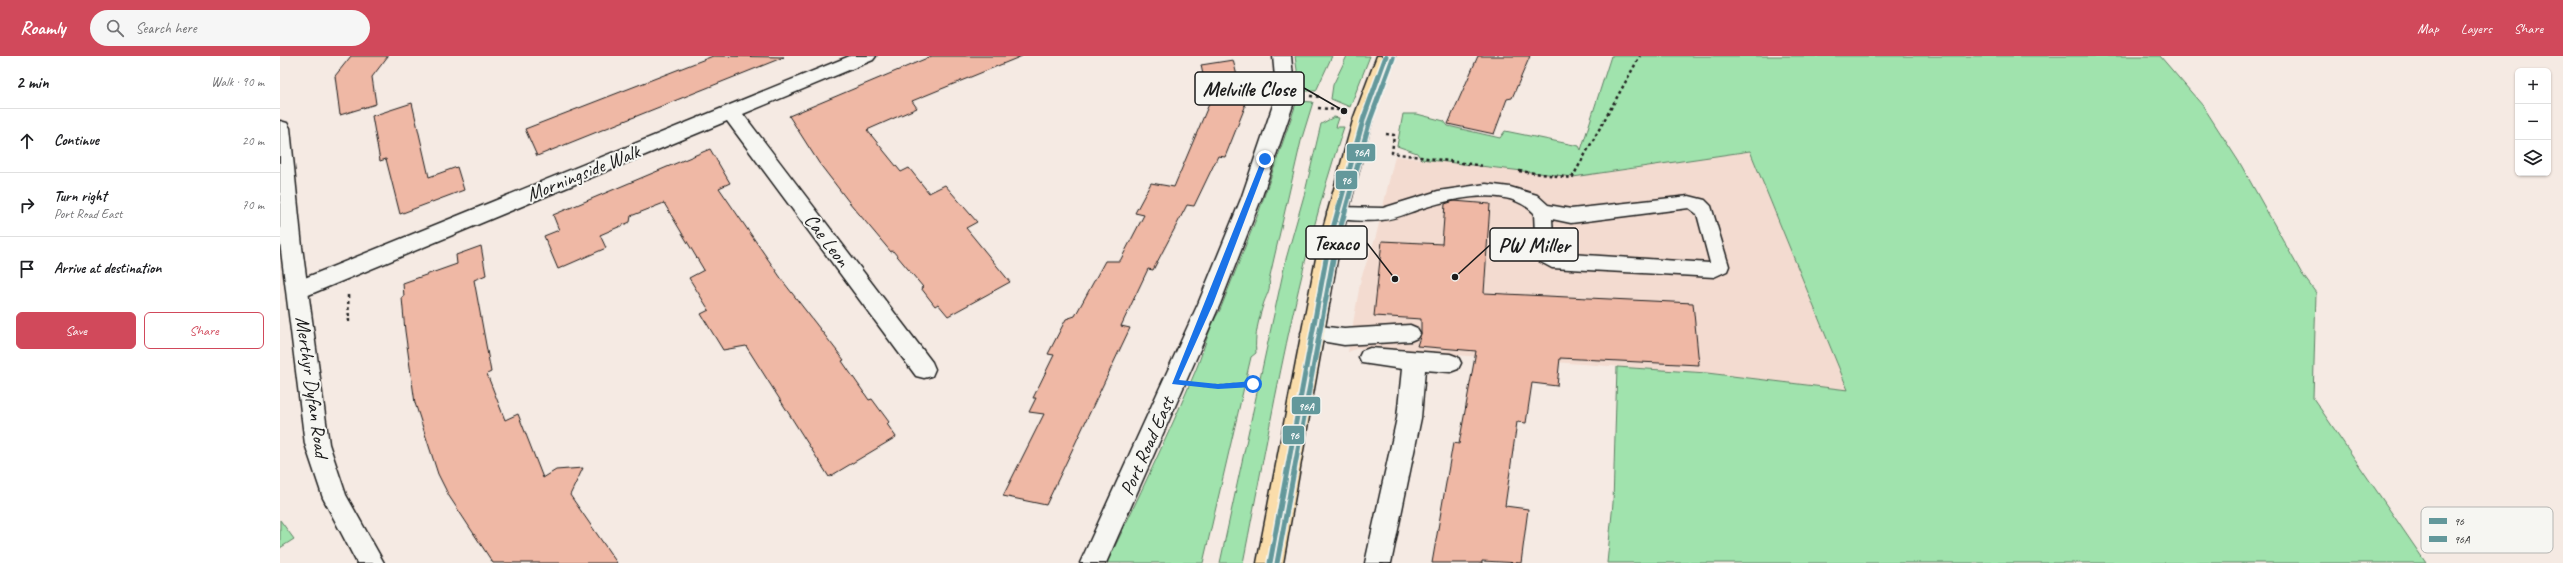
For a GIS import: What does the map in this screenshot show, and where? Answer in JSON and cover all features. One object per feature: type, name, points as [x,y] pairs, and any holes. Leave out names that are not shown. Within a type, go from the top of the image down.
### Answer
[{"type":"main road","points":[[1270,563],[1311,333],[1336,213],[1360,129],[1386,56]]},
{"type":"street","name":"Morningside Walk","points":[[298,290],[867,56]]},
{"type":"street","name":"Port Road East","points":[[1093,563],[1175,382],[1236,238],[1274,134],[1286,88],[1282,56]]},
{"type":"street","name":"Cae Leon","points":[[731,112],[924,369]]},
{"type":"street","name":"Merthyr Dyfan Road","points":[[280,128],[291,247],[298,290],[317,444],[335,498],[371,563]]},
{"type":"street","points":[[1370,358],[1450,363]]},
{"type":"street","points":[[1378,563],[1409,418],[1414,361]]},
{"type":"lane","points":[[1336,213],[1383,214],[1438,197],[1486,190],[1510,193],[1531,200],[1543,212],[1570,216],[1594,215],[1689,202],[1699,205],[1706,211],[1720,266],[1714,270],[1552,261],[1545,256],[1543,212]]},
{"type":"lane","points":[[1311,333],[1344,337],[1410,333]]},
{"type":"path","points":[[1517,170],[1572,178],[1640,56]]},
{"type":"path","points":[[1360,129],[1394,135],[1392,153],[1486,166]]},
{"type":"path","points":[[1175,382],[1218,387],[1253,384]]},
{"type":"shaded area","points":[[1750,151],[1848,390],[1707,373],[1358,348],[1348,352],[1361,278],[1376,236],[1395,156],[1573,177]]},
{"type":"green space","points":[[1295,56],[1332,56],[1316,91],[1300,91]]},
{"type":"green space","points":[[1347,56],[1370,56],[1350,107],[1331,99],[1333,85]]},
{"type":"green space","points":[[1611,56],[2160,56],[2203,106],[2241,165],[2302,274],[2316,293],[2313,398],[2426,563],[1607,563],[1613,503],[1617,367],[1707,373],[1848,390],[1750,151],[1573,177],[1421,159],[1417,153],[1397,146],[1403,114],[1417,114],[1444,121],[1448,126],[1500,138],[1505,131],[1579,146],[1581,150]]},
{"type":"green space","points":[[1297,101],[1313,102],[1301,141],[1269,280],[1269,289],[1256,334],[1256,353],[1251,357],[1203,563],[1107,563],[1195,372],[1209,332],[1220,310],[1258,214]]},
{"type":"green space","points":[[1334,117],[1339,118],[1336,127],[1344,127],[1312,234],[1286,344],[1243,563],[1220,563],[1286,259],[1305,192],[1321,124]]},
{"type":"green space","points":[[280,520],[294,539],[280,548]]},
{"type":"building","points":[[351,56],[388,56],[372,77],[376,104],[340,115],[335,76]]},
{"type":"building","points":[[713,56],[784,57],[537,156],[525,129]]},
{"type":"building","points":[[932,56],[1022,56],[912,101],[917,108],[867,130],[901,172],[909,168],[929,193],[945,185],[977,222],[966,228],[1010,282],[948,316],[938,304],[935,306],[921,288],[923,287],[849,202],[819,163],[789,116]]},
{"type":"building","points":[[1478,56],[1530,56],[1512,98],[1507,99],[1494,134],[1448,124]]},
{"type":"building","points":[[1233,60],[1245,107],[1225,157],[1218,156],[1194,206],[1187,205],[1153,270],[1148,269],[1121,326],[1130,328],[1046,505],[1003,496],[1044,414],[1029,412],[1036,398],[1033,398],[1054,355],[1048,354],[1066,319],[1075,316],[1105,261],[1120,261],[1144,215],[1135,213],[1151,183],[1174,187],[1209,104],[1201,65]]},
{"type":"building","points":[[412,103],[429,177],[457,167],[464,190],[400,214],[386,159],[380,161],[372,116]]},
{"type":"building","points":[[710,149],[730,183],[719,188],[785,284],[844,360],[842,361],[869,400],[872,399],[889,422],[887,424],[896,437],[829,477],[746,346],[723,350],[701,314],[709,310],[689,278],[704,270],[664,203],[631,216],[630,222],[600,235],[606,248],[558,269],[544,236],[559,230],[553,215]]},
{"type":"building","points":[[1454,201],[1490,204],[1484,293],[1693,303],[1699,365],[1560,358],[1557,386],[1532,383],[1526,423],[1517,422],[1505,506],[1528,509],[1521,563],[1482,561],[1482,563],[1432,563],[1453,443],[1459,444],[1476,351],[1417,346],[1421,334],[1421,319],[1374,316],[1382,241],[1442,244],[1445,204]]},
{"type":"building","points":[[481,246],[486,275],[474,280],[491,372],[487,374],[505,420],[518,414],[543,478],[556,470],[583,468],[570,495],[617,563],[493,563],[449,496],[438,474],[415,403],[405,331],[402,298],[404,297],[403,283],[457,264],[456,255]]},
{"type":"transit line","name":"96","points":[[1270,563],[1329,243],[1364,117],[1386,56]]},
{"type":"transit line","name":"96A","points":[[1277,563],[1336,244],[1370,120],[1393,58]]},
{"type":"place","name":"Melville Close","points":[[1344,111]]},
{"type":"place","name":"PW Miller","points":[[1455,277]]},
{"type":"place","name":"Texaco","points":[[1395,279]]},
{"type":"route","points":[[1253,384],[1218,387],[1175,382],[1236,238],[1265,159]]}]
